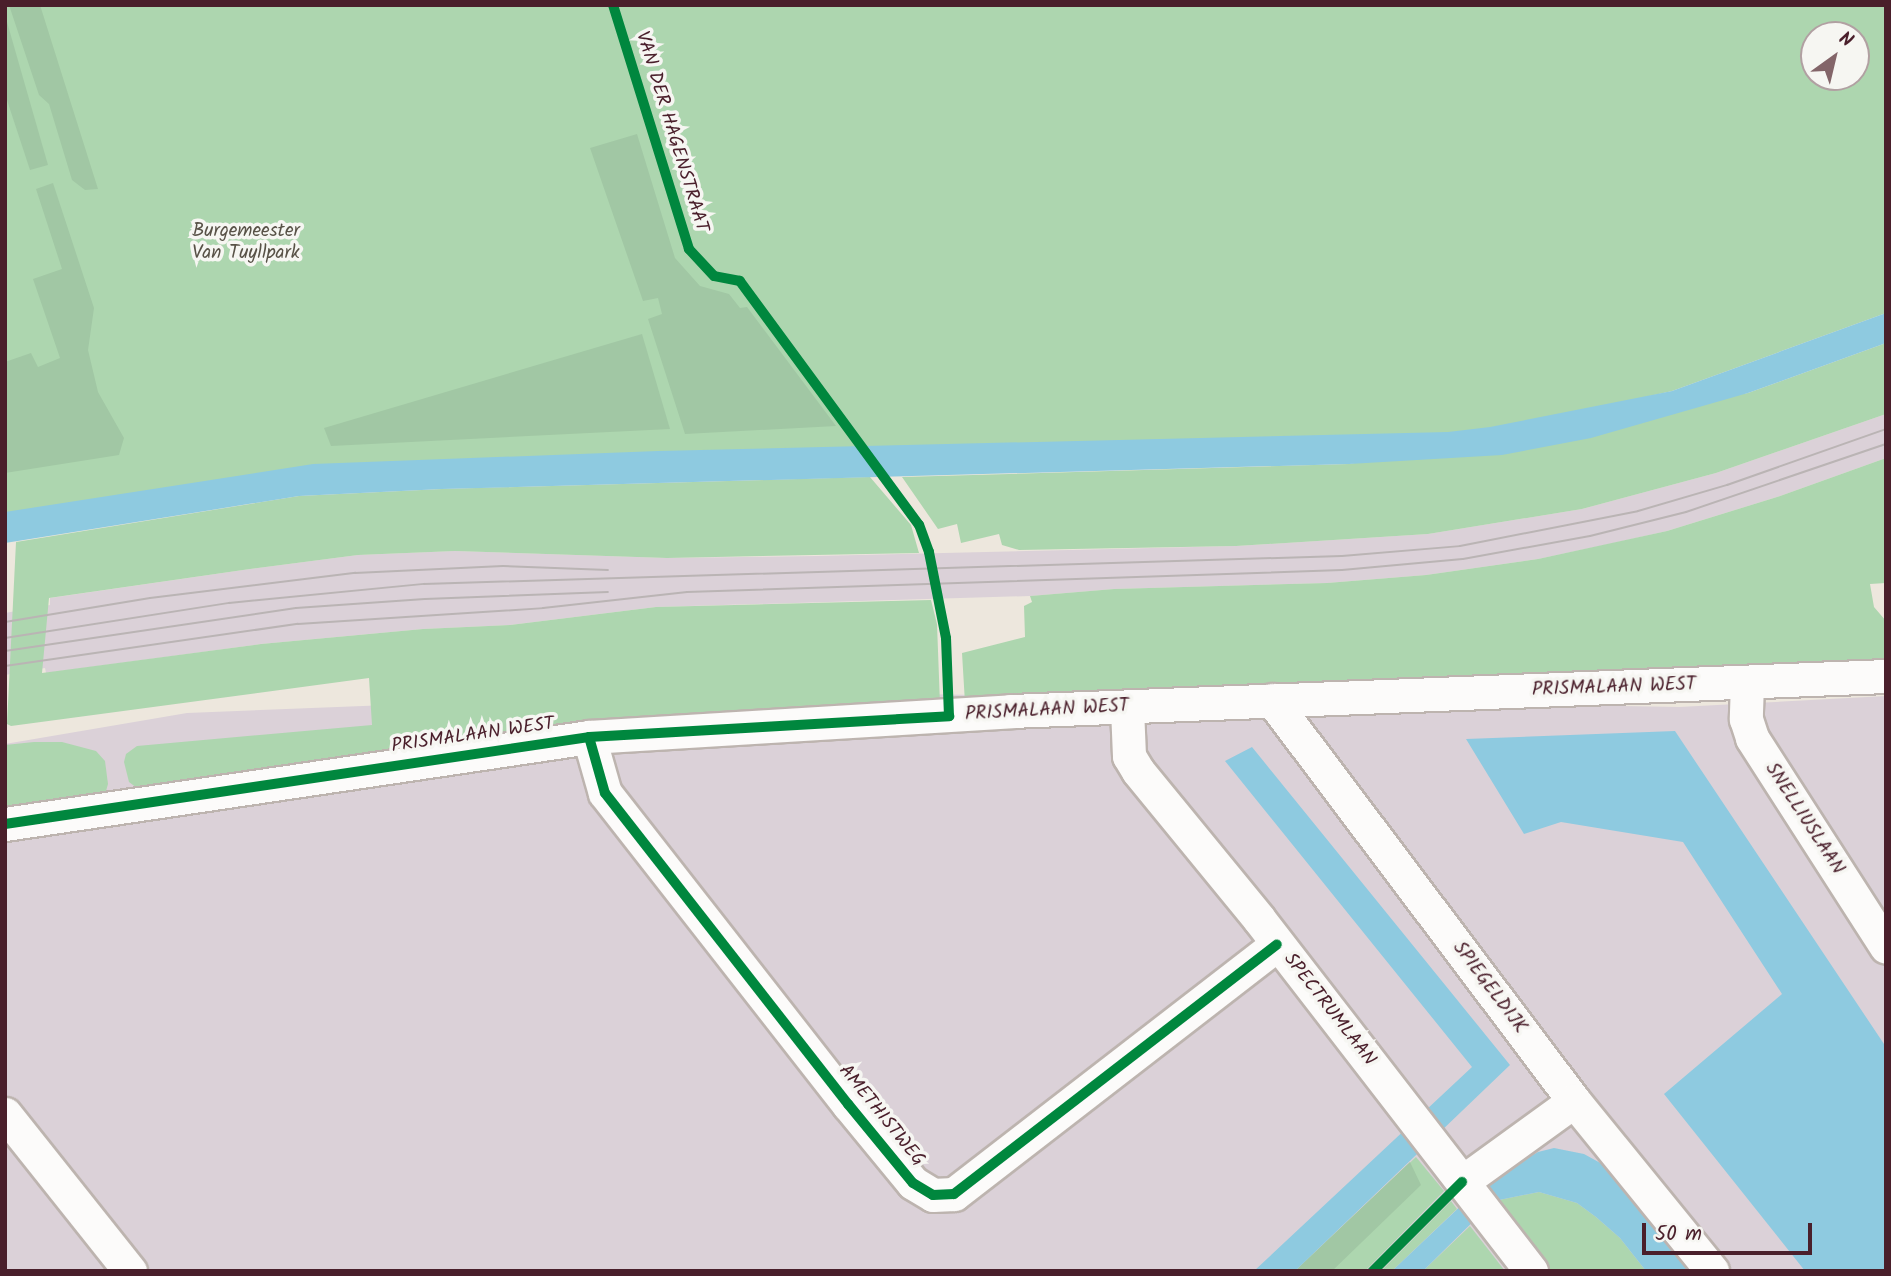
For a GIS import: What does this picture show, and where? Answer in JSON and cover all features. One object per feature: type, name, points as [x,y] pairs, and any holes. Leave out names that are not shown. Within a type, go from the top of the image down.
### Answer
[{"type":"street","name":"PRISMALAAN WEST","points":[[5,824],[589,737],[1011,711],[1886,676]]},
{"type":"street","name":"SNELLIUSLAAN","points":[[1747,683],[1746,719],[1752,738],[1886,947]]},
{"type":"street","name":"SPIEGELDIJK","points":[[1272,700],[1574,1101],[1712,1271]]},
{"type":"street","name":"SPECTRUMLAAN","points":[[1128,708],[1129,756],[1138,771],[1277,944],[1531,1271]]},
{"type":"street","name":"AMETHISTWEG","points":[[589,737],[605,793],[848,1104],[913,1183],[933,1195],[954,1194],[1277,944]]},
{"type":"street","points":[[1462,1182],[1574,1101]]},
{"type":"street","points":[[5,1114],[130,1271]]},
{"type":"shaded area","points":[[1886,414],[1886,458],[1777,497],[1667,531],[1609,544],[1538,559],[1426,575],[1327,583],[1114,589],[1030,596],[656,607],[510,625],[423,629],[261,644],[46,673],[45,668],[5,675],[5,613],[50,605],[50,598],[250,569],[358,555],[455,551],[667,558],[816,556],[1236,546],[1428,534],[1582,509],[1716,473]]},
{"type":"shaded area","points":[[744,691],[1679,707],[1886,696],[1886,1271],[5,1271],[5,744],[187,713]]},
{"type":"green space","name":"Burgemeester Van Tuyllpark","points":[[5,5],[1886,5],[1886,313],[1672,391],[1469,437],[308,474],[5,528]]},
{"type":"green space","points":[[9,5],[40,5],[98,189],[85,190],[72,180],[49,104],[39,95]]},
{"type":"green space","points":[[5,15],[48,165],[30,170],[5,94]]},
{"type":"green space","points":[[637,134],[675,258],[700,286],[729,294],[740,308],[747,307],[836,426],[685,434],[648,319],[662,314],[658,298],[643,301],[590,148]]},
{"type":"green space","points":[[53,183],[94,308],[88,350],[98,392],[124,438],[119,455],[5,473],[5,362],[31,353],[38,367],[60,358],[33,279],[62,269],[36,189]]},
{"type":"green space","points":[[642,334],[670,429],[331,446],[324,428]]},
{"type":"green space","points":[[1886,343],[1886,414],[1716,473],[1582,509],[1428,534],[1236,546],[1019,550],[1002,545],[999,534],[961,543],[957,524],[938,529],[902,477],[1349,464],[1748,393]]},
{"type":"green space","points":[[1886,458],[1886,583],[1870,584],[1874,607],[1886,621],[1886,664],[965,703],[962,653],[1025,637],[1024,606],[1032,602],[1030,596],[1114,589],[1327,583],[1426,575],[1538,559],[1667,531],[1777,497]]},
{"type":"green space","points":[[870,477],[911,525],[919,553],[667,558],[455,551],[358,555],[250,569],[49,598],[42,673],[261,644],[423,629],[510,625],[656,607],[931,600],[937,624],[940,704],[137,788],[129,782],[124,762],[126,754],[137,746],[372,725],[369,678],[11,726],[7,724],[16,542],[299,496],[442,489]]},
{"type":"green space","points":[[62,742],[96,751],[105,761],[108,784],[106,791],[96,797],[5,812],[5,745]]},
{"type":"green space","points":[[1416,1157],[1444,1191],[1365,1271],[1295,1271]]},
{"type":"green space","points":[[1410,1162],[1421,1185],[1332,1271],[1295,1271]]},
{"type":"green space","points":[[1539,1192],[1577,1203],[1596,1217],[1620,1238],[1646,1271],[1548,1271],[1494,1201]]},
{"type":"green space","points":[[1451,1201],[1457,1209],[1392,1271],[1381,1271]]},
{"type":"green space","points":[[1470,1226],[1505,1271],[1423,1271]]},
{"type":"water","points":[[1886,313],[1886,343],[1748,393],[1591,438],[1502,455],[1349,464],[442,489],[299,496],[5,543],[5,512],[313,464],[658,451],[1448,432],[1490,427],[1672,391]]},
{"type":"water","points":[[1675,731],[1886,1047],[1886,1271],[1805,1271],[1664,1094],[1782,994],[1683,842],[1561,822],[1524,834],[1466,739]]},
{"type":"water","points":[[1252,747],[1510,1065],[1295,1271],[1254,1271],[1472,1067],[1225,761]]},
{"type":"water","points":[[1554,1148],[1584,1154],[1604,1165],[1622,1181],[1696,1271],[1646,1271],[1620,1238],[1596,1217],[1577,1203],[1539,1192],[1494,1201],[1423,1271],[1392,1271],[1487,1181],[1538,1152]]},
{"type":"tram line","points":[[5,638],[229,603],[424,584],[1342,556],[1460,546],[1638,511],[1727,485],[1886,429]]},
{"type":"tram line","points":[[5,666],[298,624],[543,608],[687,592],[1342,570],[1463,559],[1590,536],[1686,512],[1886,444]]},
{"type":"tram line","points":[[5,622],[150,598],[355,573],[503,566],[608,570]]},
{"type":"tram line","points":[[5,651],[296,608],[425,599],[608,592]]},
{"type":"cycle path","name":"VAN DER HAGENSTRAAT","points":[[5,824],[589,737],[949,716],[946,638],[929,552],[919,525],[740,281],[714,276],[689,249],[613,5]]},
{"type":"cycle path","points":[[589,737],[605,793],[848,1104],[913,1183],[933,1195],[954,1194],[1277,944]]},
{"type":"cycle path","points":[[1373,1271],[1462,1182]]}]
